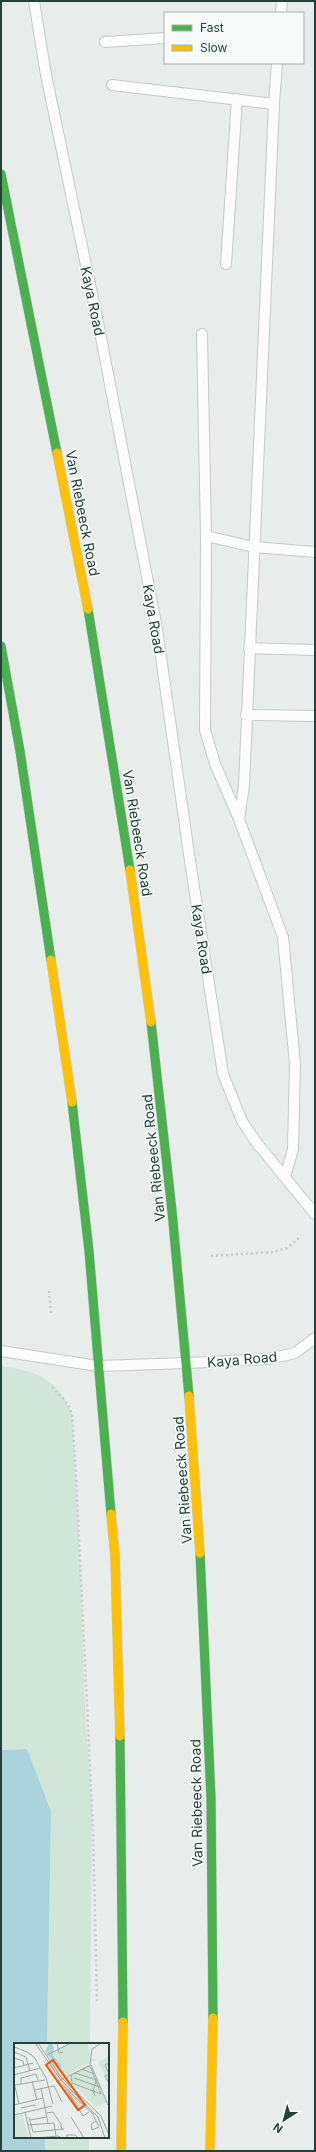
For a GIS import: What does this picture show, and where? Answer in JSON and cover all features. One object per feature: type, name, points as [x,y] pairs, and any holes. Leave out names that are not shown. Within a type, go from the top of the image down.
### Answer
[{"type":"main road","name":"Van Riebeeck Road","points":[[1,174],[82,578],[130,868],[161,1105],[188,1363],[203,1587],[208,1704],[214,2041],[210,2151]]},
{"type":"main road","points":[[1,646],[20,751],[67,1062],[89,1251],[115,1556],[120,1715],[123,2052],[121,2151]]},
{"type":"lane","name":"Kaya Road","points":[[34,1],[46,76],[99,327],[157,629],[190,861],[223,1074],[242,1121],[256,1142],[315,1214]]},
{"type":"lane","points":[[281,12],[282,1]]},
{"type":"lane","points":[[105,42],[164,38]]},
{"type":"lane","points":[[239,819],[244,785],[249,648],[277,64]]},
{"type":"lane","points":[[112,85],[274,104]]},
{"type":"lane","points":[[226,264],[237,99]]},
{"type":"lane","points":[[202,334],[206,536],[205,730],[215,764],[239,819],[283,936],[295,1064],[293,1149],[285,1177]]},
{"type":"lane","points":[[206,536],[254,547],[315,552]]},
{"type":"lane","points":[[249,648],[315,650]]},
{"type":"lane","points":[[246,715],[315,716]]},
{"type":"lane","name":"Kaya Road","points":[[1,1351],[98,1366],[188,1363],[268,1359],[295,1353],[315,1338]]},
{"type":"path","points":[[211,1256],[273,1252],[287,1248],[299,1238]]},
{"type":"path","points":[[49,1291],[51,1312]]},
{"type":"path","points":[[52,1387],[68,1404],[72,1414],[93,1830],[97,2005]]},
{"type":"green space","points":[[1,1366],[25,1371],[44,1378],[60,1392],[72,1414],[80,1559],[85,1708],[92,1808],[90,2043],[47,2043],[51,1811],[27,1749],[1,1750]]},
{"type":"green space","points":[[45,2138],[89,2138],[89,2151],[45,2151]]},
{"type":"water","points":[[27,1749],[51,1811],[47,2043],[14,2043],[14,2138],[45,2138],[45,2151],[1,2151],[1,1750]]},
{"type":"traffic: fast","points":[[1,174],[57,453]]},
{"type":"traffic: fast","points":[[88,609],[130,870]]},
{"type":"traffic: fast","points":[[1,646],[20,751],[51,960]]},
{"type":"traffic: fast","points":[[151,1022],[172,1211],[189,1396]]},
{"type":"traffic: fast","points":[[72,1102],[89,1251],[111,1514]]},
{"type":"traffic: fast","points":[[200,1553],[211,1798],[213,2018]]},
{"type":"traffic: fast","points":[[120,1736],[123,2022]]},
{"type":"traffic: slow","points":[[57,453],[88,609]]},
{"type":"traffic: slow","points":[[130,870],[151,1022]]},
{"type":"traffic: slow","points":[[51,960],[72,1102]]},
{"type":"traffic: slow","points":[[189,1396],[200,1553]]},
{"type":"traffic: slow","points":[[111,1514],[115,1556],[120,1736]]},
{"type":"traffic: slow","points":[[210,2151],[213,2018]]},
{"type":"traffic: slow","points":[[121,2151],[123,2022]]}]
